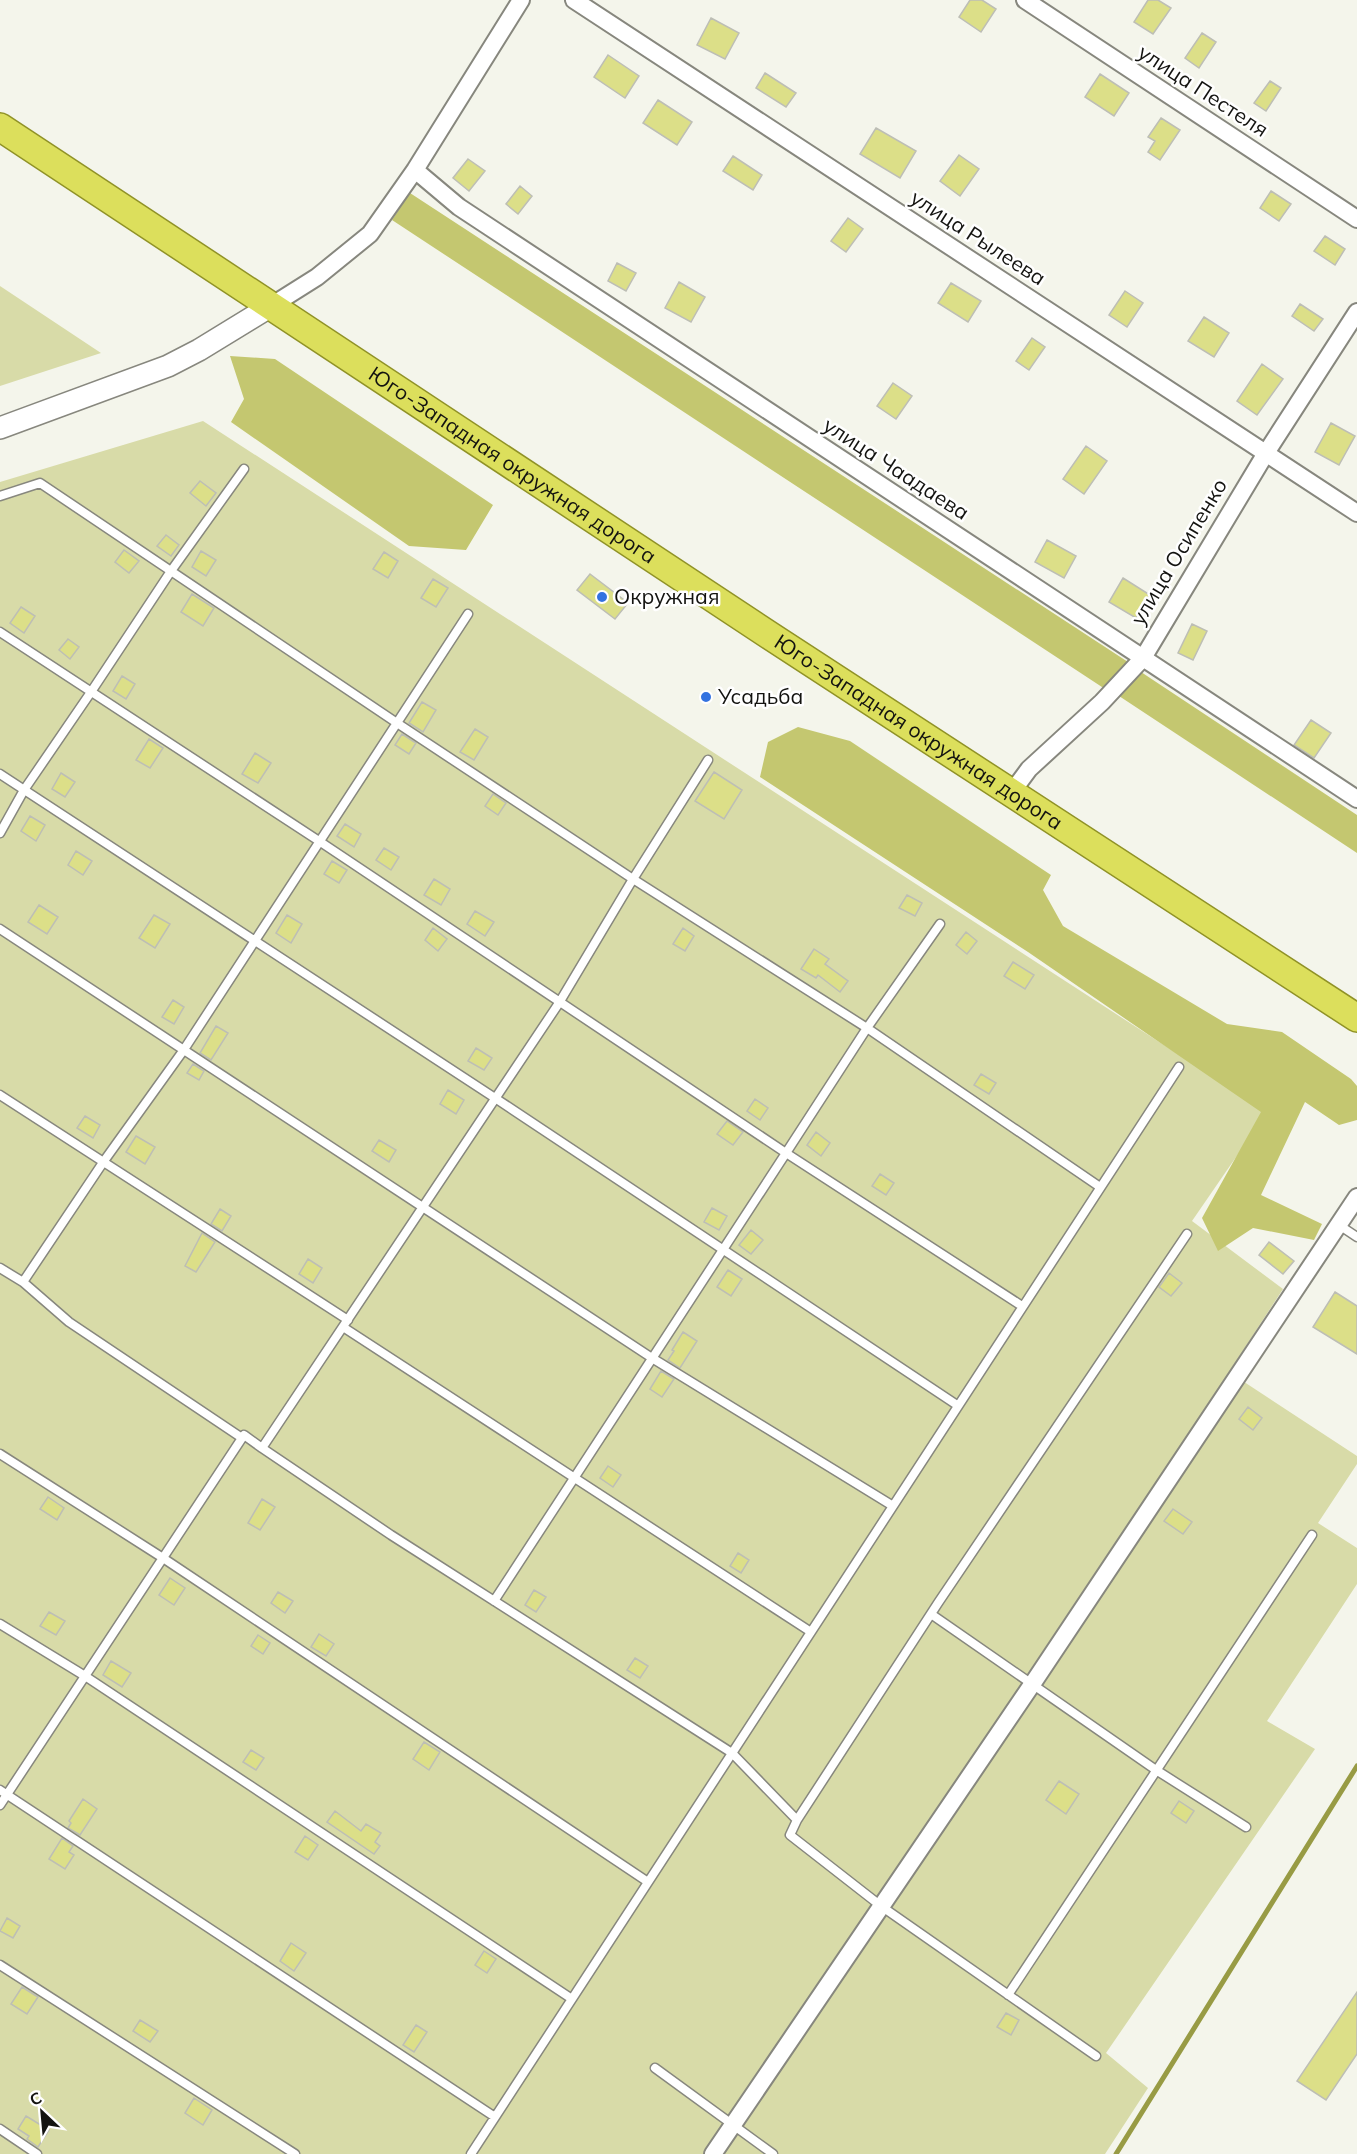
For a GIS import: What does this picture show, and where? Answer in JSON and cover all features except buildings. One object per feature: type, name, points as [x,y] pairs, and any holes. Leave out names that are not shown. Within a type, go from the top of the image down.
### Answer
[{"type":"highway","name":"Юго-Западная окружная дорога","points":[[0,127],[1357,1018]]},
{"type":"street","points":[[0,428],[168,366],[199,350],[317,277],[370,234],[415,170],[521,0]]},
{"type":"street","name":"улица Рылеева","points":[[574,0],[1357,513]]},
{"type":"street","name":"улица Пестеля","points":[[1029,1],[1357,219]]},
{"type":"street","name":"улица Чаадаева","points":[[415,170],[469,213],[1357,800]]},
{"type":"street","name":"улица Осипенко","points":[[1012,792],[1029,769],[1102,702],[1143,658],[1266,453],[1357,312]]},
{"type":"street","points":[[713,2154],[1033,1683],[1357,1197]]},
{"type":"lane","points":[[0,833],[24,790],[171,571],[244,469]]},
{"type":"lane","points":[[0,496],[40,483],[633,879],[867,1028],[1100,1187]]},
{"type":"lane","points":[[23,1282],[104,1161],[183,1051],[468,614]]},
{"type":"lane","points":[[0,632],[786,1153],[1022,1306]]},
{"type":"lane","points":[[262,1448],[559,1003],[708,760]]},
{"type":"lane","points":[[0,774],[495,1098],[957,1405]]},
{"type":"lane","points":[[494,1601],[867,1028],[940,924]]},
{"type":"lane","points":[[0,929],[652,1358],[893,1506]]},
{"type":"lane","points":[[471,2154],[1179,1067]]},
{"type":"lane","points":[[0,1095],[104,1161],[574,1478],[810,1632]]},
{"type":"lane","points":[[1339,1225],[1357,1237]]},
{"type":"lane","points":[[1096,2056],[881,1906],[790,1835],[797,1820],[931,1614],[1188,1234]]},
{"type":"lane","points":[[0,1268],[23,1282],[69,1322],[242,1438]]},
{"type":"lane","points":[[0,1805],[4,1792],[85,1676],[244,1435],[381,1529],[732,1753],[797,1820]]},
{"type":"lane","points":[[0,1454],[163,1558],[648,1882]]},
{"type":"lane","points":[[1008,1995],[1311,1535]]},
{"type":"lane","points":[[931,1614],[1156,1770],[1246,1827]]},
{"type":"lane","points":[[0,1624],[85,1676],[572,1999]]},
{"type":"lane","points":[[4,1792],[495,2117]]},
{"type":"lane","points":[[0,1965],[295,2154]]},
{"type":"lane","points":[[655,2068],[773,2154]]},
{"type":"lane","points":[[0,2129],[37,2154]]},
{"type":"green space","points":[[410,193],[1128,662],[1105,689],[392,220]]},
{"type":"green space","points":[[0,286],[101,353],[0,386]]},
{"type":"green space","points":[[230,356],[275,359],[493,505],[466,550],[409,546],[231,422],[244,399]]},
{"type":"green space","points":[[203,421],[1267,1112],[1192,1221],[1283,1289],[1229,1372],[1357,1456],[1357,1464],[1318,1523],[1357,1548],[1357,1584],[1267,1721],[1315,1749],[1106,2053],[1148,2088],[1105,2154],[0,2154],[0,482]]},
{"type":"green space","points":[[1141,672],[1357,815],[1357,853],[1119,696]]},
{"type":"green space","points":[[798,727],[850,741],[1051,875],[1043,890],[1063,926],[1227,1024],[1282,1032],[1351,1079],[1357,1086],[1357,1120],[1339,1125],[1305,1102],[1261,1195],[1322,1224],[1314,1240],[1253,1228],[1218,1251],[1202,1218],[1261,1112],[1028,952],[760,777],[768,742]]},
{"type":"waterway","points":[[1116,2154],[1357,1766]]},
{"type":"place","name":"Окружная","points":[[602,597]]},
{"type":"place","name":"Усадьба","points":[[706,697]]}]
